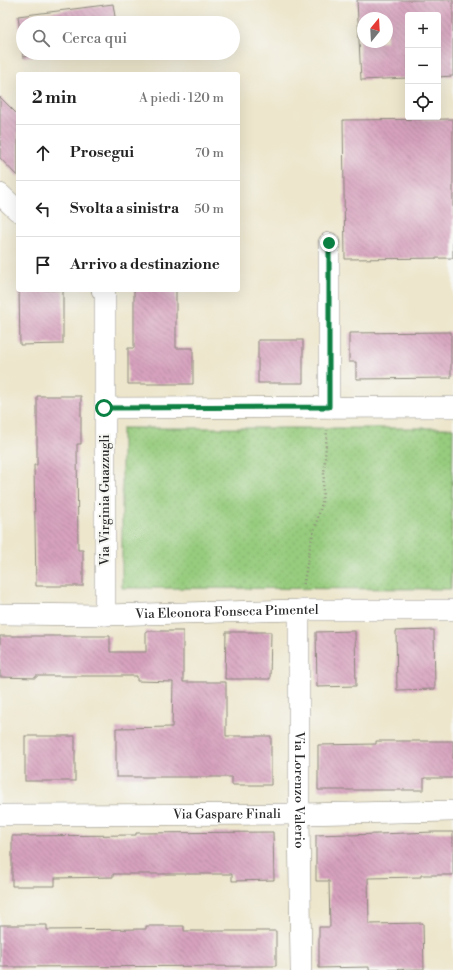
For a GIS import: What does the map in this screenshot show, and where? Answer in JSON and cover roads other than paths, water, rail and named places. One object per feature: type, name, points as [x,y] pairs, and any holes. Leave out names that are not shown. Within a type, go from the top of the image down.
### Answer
[{"type":"street","points":[[0,194],[16,209]]},
{"type":"street","points":[[329,243],[329,407]]},
{"type":"street","name":"Via Virginia Guazzugli","points":[[104,292],[105,615]]},
{"type":"street","points":[[104,408],[453,407]]},
{"type":"street","name":"Via Eleonora Fonseca Pimentel","points":[[0,614],[105,615],[299,610],[453,610]]},
{"type":"street","name":"Via Lorenzo Valerio","points":[[299,610],[301,970]]},
{"type":"street","name":"Via Gaspare Finali","points":[[0,816],[299,814],[453,810]]}]
